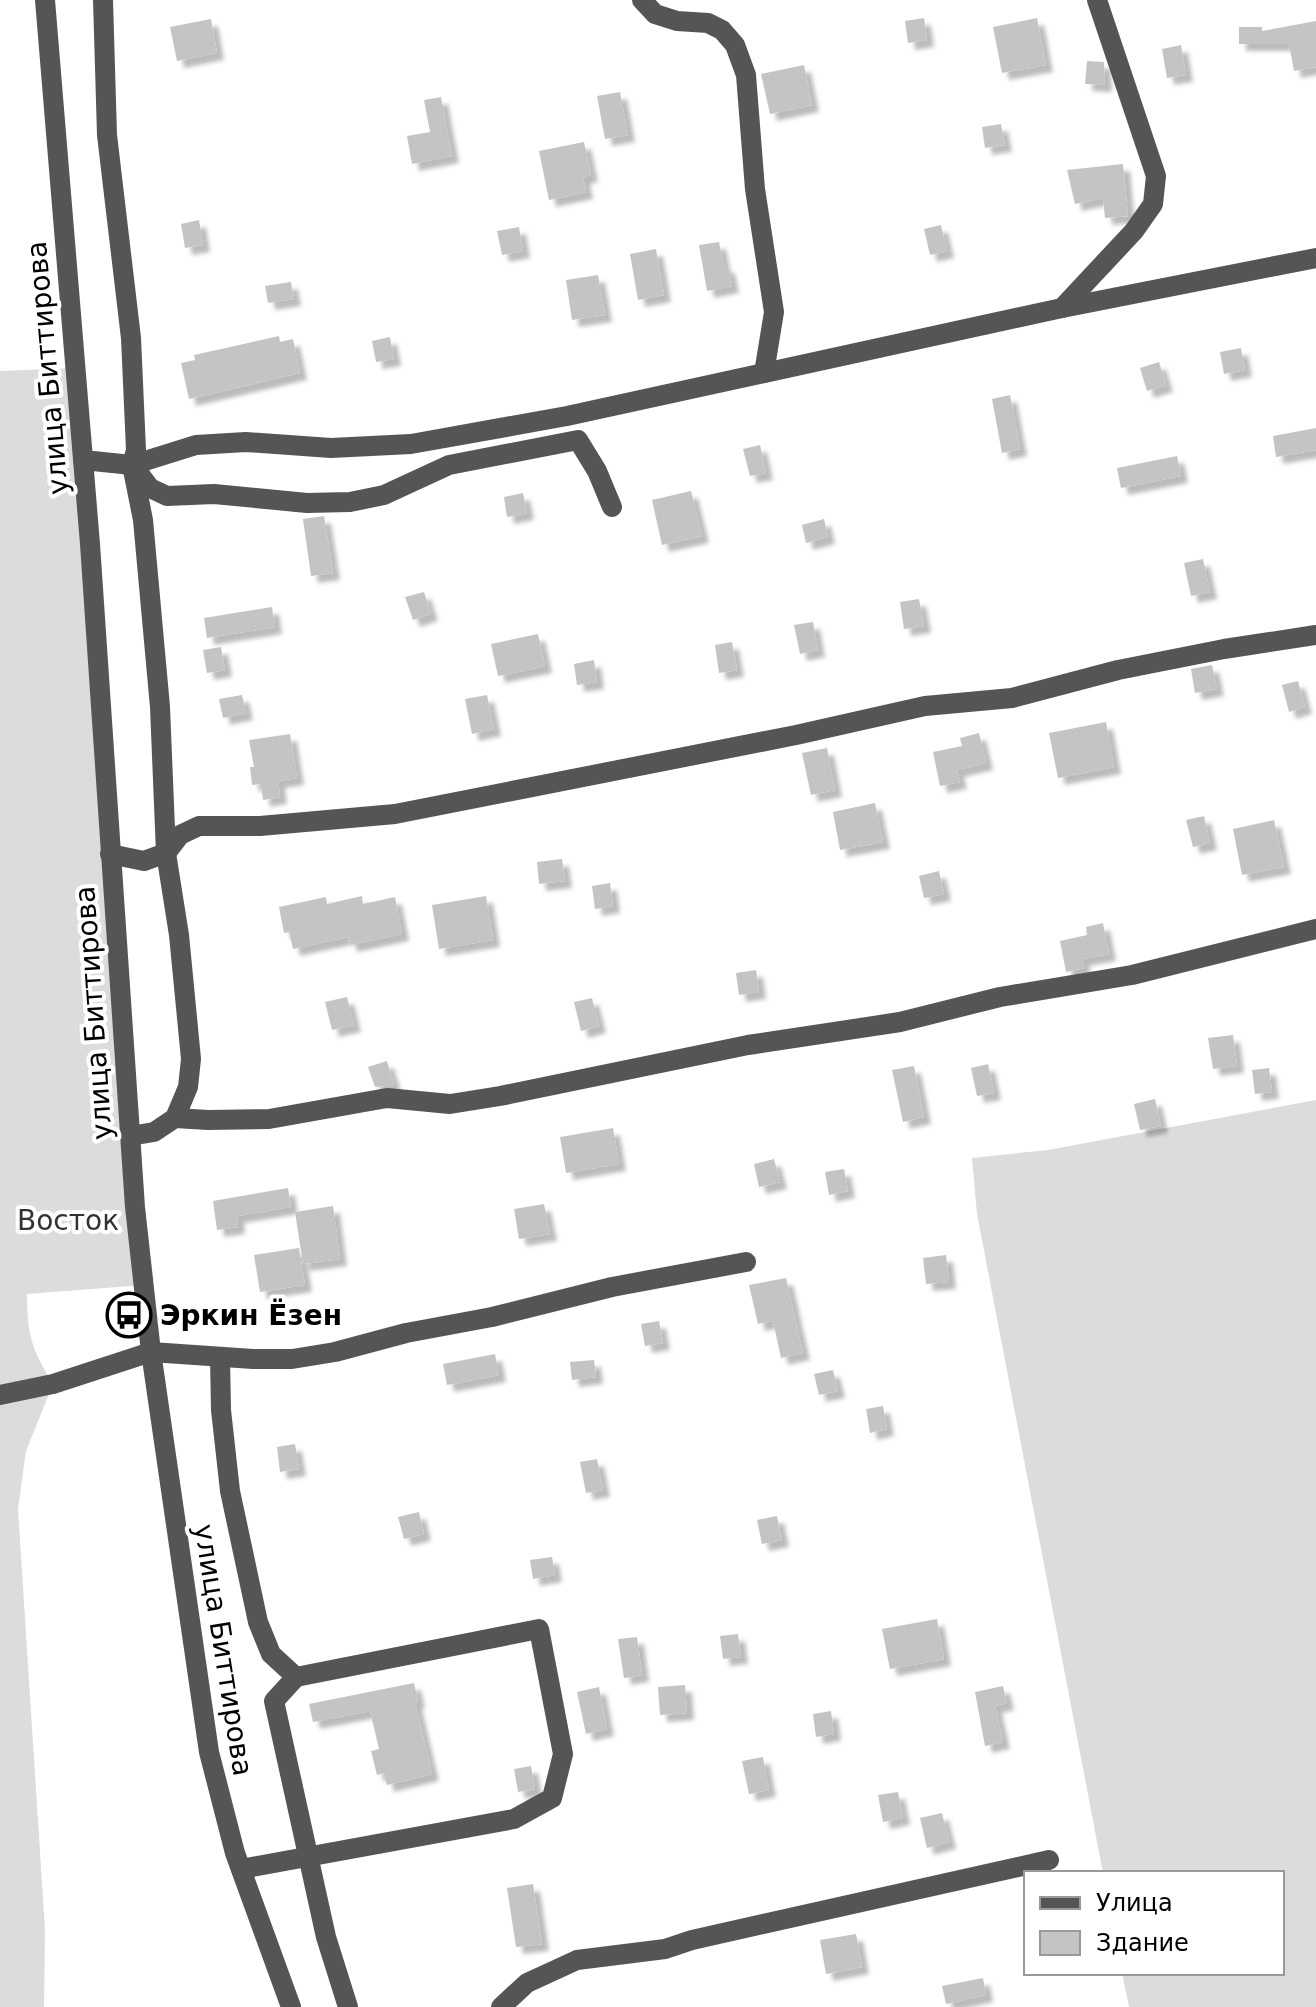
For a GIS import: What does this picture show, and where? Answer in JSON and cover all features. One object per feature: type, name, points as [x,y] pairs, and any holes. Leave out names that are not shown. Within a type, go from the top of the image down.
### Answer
[{"type":"street","name":"улица Биттирова","points":[[45,0],[83,460],[130,1136],[151,1352],[202,1712],[216,1786],[241,1869],[291,2007]]},
{"type":"street","points":[[103,0],[107,135],[131,338],[136,450],[132,465],[143,520],[160,707],[166,853],[179,935],[191,1059],[188,1087],[175,1118],[154,1132],[130,1136]]},
{"type":"street","points":[[642,0],[655,14],[677,21],[708,23],[722,30],[735,45],[746,75],[755,189],[774,312],[764,373]]},
{"type":"street","points":[[1062,308],[1134,231],[1153,204],[1156,176],[1097,0]]},
{"type":"street","points":[[83,460],[132,465],[196,445],[246,442],[331,448],[411,444],[567,416],[1062,308],[1316,258]]},
{"type":"street","points":[[132,465],[150,488],[167,496],[214,494],[307,503],[350,502],[384,495],[449,465],[578,440],[597,471],[612,507]]},
{"type":"street","points":[[110,854],[144,861],[166,853],[180,835],[199,826],[260,826],[395,814],[796,735],[925,706],[1012,698],[1118,670],[1316,635]]},
{"type":"street","points":[[175,1118],[269,1119],[387,1098],[450,1104],[488,1098],[748,1045],[900,1022],[1000,997],[1132,975],[1316,929]]},
{"type":"street","points":[[0,1395],[53,1384],[151,1352],[292,1359],[335,1352],[612,1287],[746,1262]]},
{"type":"street","points":[[220,1357],[221,1410],[230,1491],[258,1622],[271,1654],[296,1677]]},
{"type":"street","points":[[241,1869],[309,1857],[514,1819],[552,1798],[563,1754],[539,1629],[296,1677],[274,1701],[309,1857],[326,1937],[348,2007]]},
{"type":"street","points":[[501,2007],[527,1983],[577,1960],[665,1949],[692,1940],[1049,1860]]},
{"type":"green space","name":"Восток","points":[[75,368],[144,1285],[27,1294],[32,1342],[53,1384],[26,1451],[18,1509],[45,1930],[44,2007],[0,2007],[0,371]]},
{"type":"green space","points":[[1316,1100],[1316,2007],[1129,2007],[1122,1975],[1284,1975],[1284,1871],[1103,1871],[977,1214],[972,1158],[1048,1150]]},
{"type":"building","points":[[924,18],[927,40],[908,43],[905,21]]},
{"type":"building","points":[[1037,18],[1046,65],[1002,73],[993,27]]},
{"type":"building","points":[[211,19],[217,53],[177,61],[170,27]]},
{"type":"building","points":[[1316,21],[1316,67],[1294,71],[1289,44],[1239,44],[1239,27],[1262,27],[1262,31]]},
{"type":"building","points":[[1181,45],[1186,75],[1167,78],[1162,49]]},
{"type":"building","points":[[1087,61],[1104,62],[1105,85],[1085,84]]},
{"type":"building","points":[[804,65],[812,105],[770,114],[761,74]]},
{"type":"building","points":[[620,92],[628,135],[605,139],[597,96]]},
{"type":"building","points":[[441,97],[452,156],[412,164],[407,136],[430,132],[424,100]]},
{"type":"building","points":[[1001,124],[1005,145],[985,148],[982,127]]},
{"type":"building","points":[[584,142],[591,175],[583,177],[586,192],[549,200],[539,151]]},
{"type":"building","points":[[1123,164],[1128,216],[1105,218],[1103,198],[1075,204],[1067,170]]},
{"type":"building","points":[[199,220],[203,245],[185,248],[181,224]]},
{"type":"building","points":[[941,225],[947,251],[930,255],[924,229]]},
{"type":"building","points":[[519,227],[523,251],[502,255],[497,231]]},
{"type":"building","points":[[719,242],[732,286],[707,291],[699,245]]},
{"type":"building","points":[[656,249],[664,295],[638,300],[630,254]]},
{"type":"building","points":[[598,275],[605,315],[572,320],[566,280]]},
{"type":"building","points":[[291,282],[294,299],[268,303],[265,286]]},
{"type":"building","points":[[279,336],[280,342],[293,339],[300,373],[189,399],[181,363],[195,360],[194,355]]},
{"type":"building","points":[[390,337],[394,359],[376,362],[372,341]]},
{"type":"building","points":[[1241,348],[1245,370],[1224,374],[1220,352]]},
{"type":"building","points":[[1159,362],[1166,385],[1147,391],[1140,368]]},
{"type":"building","points":[[1010,395],[1020,449],[1002,453],[992,399]]},
{"type":"building","points":[[1316,428],[1316,450],[1276,457],[1273,436]]},
{"type":"building","points":[[760,445],[766,473],[750,476],[743,449]]},
{"type":"building","points":[[1177,456],[1181,476],[1121,488],[1117,468]]},
{"type":"building","points":[[691,491],[702,536],[662,545],[652,500]]},
{"type":"building","points":[[523,493],[527,513],[507,517],[504,497]]},
{"type":"building","points":[[324,516],[333,573],[311,576],[303,519]]},
{"type":"building","points":[[824,519],[828,537],[806,543],[802,525]]},
{"type":"building","points":[[1203,559],[1210,592],[1191,596],[1184,563]]},
{"type":"building","points":[[424,592],[431,614],[413,620],[405,597]]},
{"type":"building","points":[[919,599],[924,626],[904,629],[900,602]]},
{"type":"building","points":[[272,607],[275,627],[207,638],[204,618]]},
{"type":"building","points":[[813,622],[818,650],[800,654],[794,625]]},
{"type":"building","points":[[538,634],[545,666],[498,676],[491,644]]},
{"type":"building","points":[[732,642],[737,670],[719,673],[715,645]]},
{"type":"building","points":[[221,647],[225,670],[207,673],[203,650]]},
{"type":"building","points":[[594,660],[597,682],[577,685],[574,664]]},
{"type":"building","points":[[1212,665],[1217,689],[1195,693],[1191,669]]},
{"type":"building","points":[[1298,681],[1305,707],[1289,712],[1282,685]]},
{"type":"building","points":[[242,695],[246,713],[223,718],[219,699]]},
{"type":"building","points":[[487,695],[494,729],[472,734],[465,699]]},
{"type":"building","points":[[1106,722],[1114,767],[1058,778],[1049,733]]},
{"type":"building","points":[[979,733],[986,763],[957,770],[960,782],[940,786],[933,752],[962,746],[960,738]]},
{"type":"building","points":[[290,734],[297,778],[278,781],[280,797],[263,800],[261,784],[252,785],[250,767],[254,767],[249,740]]},
{"type":"building","points":[[827,748],[835,790],[811,795],[802,753]]},
{"type":"building","points":[[875,803],[883,842],[840,850],[833,812]]},
{"type":"building","points":[[1204,816],[1210,843],[1193,847],[1186,820]]},
{"type":"building","points":[[1274,820],[1284,867],[1242,875],[1233,829]]},
{"type":"building","points":[[562,859],[565,881],[539,884],[537,862]]},
{"type":"building","points":[[939,871],[944,894],[924,898],[919,876]]},
{"type":"building","points":[[610,883],[613,906],[595,909],[592,886]]},
{"type":"building","points":[[362,896],[363,904],[395,897],[402,934],[350,945],[348,937],[293,949],[289,932],[284,933],[279,907],[326,897],[327,904]]},
{"type":"building","points":[[486,896],[493,940],[439,949],[432,905]]},
{"type":"building","points":[[1103,923],[1109,954],[1082,959],[1084,968],[1066,972],[1060,941],[1087,935],[1086,927]]},
{"type":"building","points":[[756,970],[759,992],[739,995],[736,973]]},
{"type":"building","points":[[347,997],[354,1025],[332,1030],[325,1002]]},
{"type":"building","points":[[592,998],[599,1026],[581,1031],[574,1002]]},
{"type":"building","points":[[1233,1035],[1237,1066],[1213,1069],[1208,1038]]},
{"type":"building","points":[[387,1061],[394,1085],[375,1087],[368,1067]]},
{"type":"building","points":[[988,1064],[994,1093],[977,1096],[971,1068]]},
{"type":"building","points":[[914,1066],[924,1117],[903,1122],[892,1070]]},
{"type":"building","points":[[1269,1068],[1272,1092],[1255,1094],[1252,1070]]},
{"type":"building","points":[[1155,1099],[1161,1126],[1140,1130],[1134,1104]]},
{"type":"building","points":[[613,1128],[619,1164],[566,1173],[560,1137]]},
{"type":"building","points":[[774,1159],[780,1182],[759,1187],[754,1164]]},
{"type":"building","points":[[844,1169],[848,1191],[829,1195],[825,1172]]},
{"type":"building","points":[[288,1188],[291,1207],[237,1216],[238,1227],[217,1230],[213,1201]]},
{"type":"building","points":[[544,1204],[550,1234],[519,1239],[514,1209]]},
{"type":"building","points":[[333,1206],[340,1259],[303,1264],[295,1212]]},
{"type":"building","points":[[299,1248],[305,1285],[260,1292],[254,1255]]},
{"type":"building","points":[[946,1255],[949,1282],[926,1284],[923,1258]]},
{"type":"building","points":[[786,1278],[803,1353],[781,1358],[773,1321],[758,1324],[749,1285]]},
{"type":"building","points":[[659,1321],[663,1343],[645,1346],[641,1324]]},
{"type":"building","points":[[495,1354],[499,1375],[447,1385],[443,1364]]},
{"type":"building","points":[[594,1360],[596,1377],[572,1380],[570,1362]]},
{"type":"building","points":[[833,1370],[838,1391],[819,1395],[814,1374]]},
{"type":"building","points":[[883,1406],[887,1429],[870,1433],[866,1409]]},
{"type":"building","points":[[295,1444],[299,1469],[280,1472],[277,1447]]},
{"type":"building","points":[[597,1459],[603,1490],[586,1493],[580,1462]]},
{"type":"building","points":[[419,1512],[424,1534],[404,1539],[398,1517]]},
{"type":"building","points":[[777,1516],[782,1540],[762,1544],[757,1520]]},
{"type":"building","points":[[552,1557],[555,1575],[533,1579],[530,1560]]},
{"type":"building","points":[[937,1619],[944,1659],[890,1669],[882,1629]]},
{"type":"building","points":[[738,1634],[741,1657],[723,1659],[720,1636]]},
{"type":"building","points":[[637,1637],[642,1675],[624,1678],[618,1639]]},
{"type":"building","points":[[414,1683],[418,1701],[415,1702],[432,1774],[387,1785],[384,1773],[377,1775],[371,1751],[379,1749],[370,1711],[313,1722],[309,1704]]},
{"type":"building","points":[[685,1685],[687,1713],[660,1715],[658,1687]]},
{"type":"building","points":[[1003,1686],[1007,1703],[995,1706],[1003,1742],[985,1746],[975,1692]]},
{"type":"building","points":[[599,1687],[607,1729],[586,1734],[577,1692]]},
{"type":"building","points":[[831,1711],[834,1734],[816,1737],[813,1714]]},
{"type":"building","points":[[763,1757],[769,1790],[749,1794],[742,1761]]},
{"type":"building","points":[[531,1766],[535,1789],[518,1792],[514,1769]]},
{"type":"building","points":[[898,1792],[903,1818],[883,1822],[878,1795]]},
{"type":"building","points":[[942,1813],[949,1842],[927,1848],[920,1818]]},
{"type":"building","points":[[533,1884],[542,1944],[516,1947],[507,1888]]},
{"type":"building","points":[[856,1934],[862,1967],[826,1974],[820,1940]]},
{"type":"building","points":[[983,1978],[986,1995],[946,2004],[942,1986]]},
{"type":"place","name":"Эркин Ёзен","points":[[129,1315]]}]
